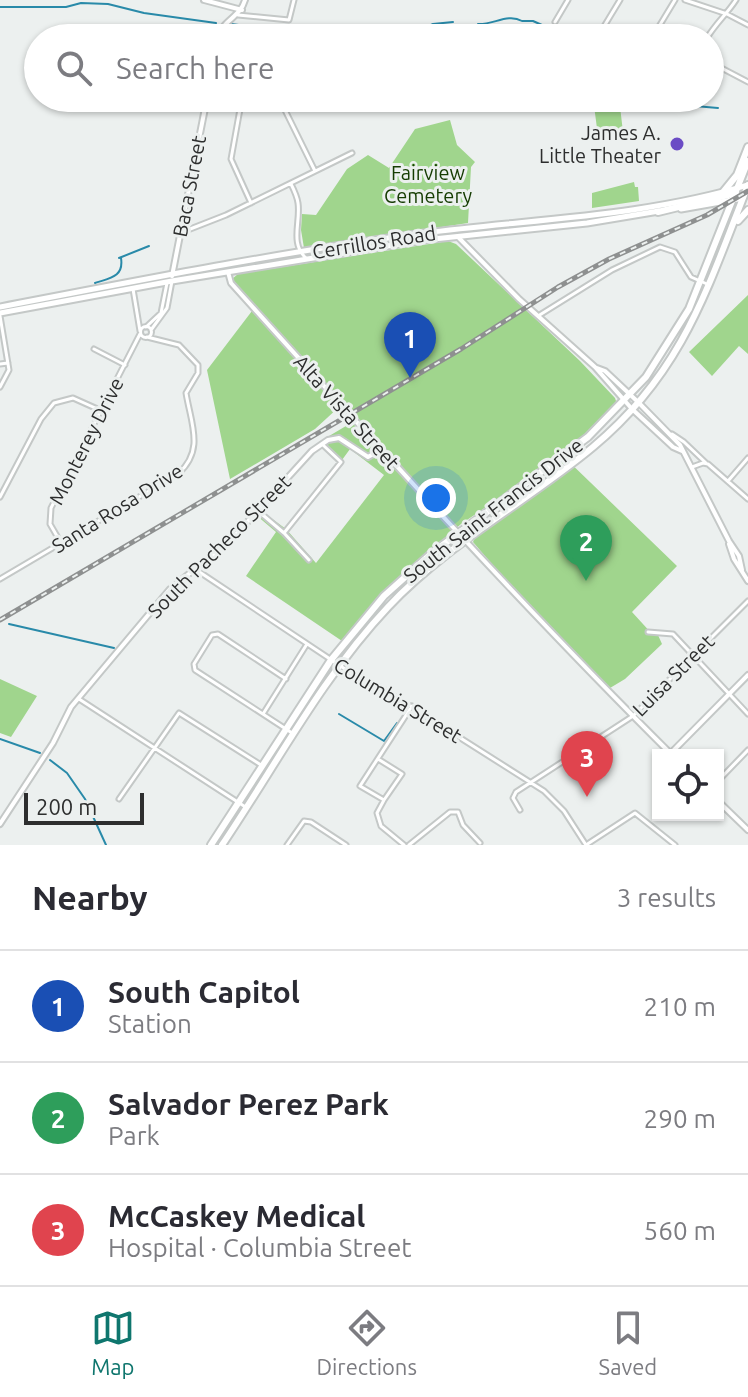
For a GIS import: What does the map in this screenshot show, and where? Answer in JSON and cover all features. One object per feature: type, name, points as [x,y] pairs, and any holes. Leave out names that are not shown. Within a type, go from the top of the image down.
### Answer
[{"type":"highway","points":[[724,191],[737,175],[748,147]]},
{"type":"highway","name":"South Saint Francis Drive","points":[[222,845],[340,665],[389,606],[465,541],[591,449],[638,402],[679,346],[710,286],[729,238],[748,161]]},
{"type":"highway","points":[[658,212],[743,191]]},
{"type":"highway","name":"South Saint Francis Drive","points":[[211,845],[331,660],[384,596],[458,533],[571,450],[627,398],[672,338],[701,282],[725,217],[743,191]]},
{"type":"highway","points":[[729,238],[740,217],[748,210]]},
{"type":"main road","name":"Cerrillos Road","points":[[0,307],[530,226],[724,191],[743,191]]},
{"type":"main road","name":"Cerrillos Road","points":[[0,315],[300,254],[455,230],[530,226],[658,212]]},
{"type":"street","points":[[204,0],[238,14],[289,20],[294,0]]},
{"type":"street","points":[[224,24],[238,14],[245,0]]},
{"type":"street","points":[[555,22],[568,0]]},
{"type":"street","points":[[605,24],[620,0]]},
{"type":"street","points":[[660,24],[675,0]]},
{"type":"street","points":[[685,0],[727,14],[748,25]]},
{"type":"street","points":[[716,24],[736,0]]},
{"type":"street","points":[[724,69],[748,82]]},
{"type":"street","name":"Baca Street","points":[[170,280],[204,112]]},
{"type":"street","points":[[239,112],[231,159],[251,203]]},
{"type":"street","points":[[286,112],[315,171]]},
{"type":"street","points":[[180,233],[228,214],[352,153]]},
{"type":"street","points":[[290,184],[298,201],[296,237],[300,254],[307,259]]},
{"type":"street","points":[[455,230],[458,237],[538,316],[595,367],[605,371],[632,409],[673,447],[682,451]]},
{"type":"street","points":[[538,316],[612,270],[660,247],[675,252],[688,273],[710,286]]},
{"type":"street","name":"Alta Vista Street","points":[[228,272],[231,283],[380,450],[666,749]]},
{"type":"street","points":[[145,335],[145,327],[161,313],[170,280]]},
{"type":"street","name":"Monterey Drive","points":[[61,543],[50,524],[51,508],[125,365],[167,308],[170,280]]},
{"type":"street","points":[[133,289],[138,324],[145,335]]},
{"type":"street","points":[[0,315],[9,370],[0,387]]},
{"type":"street","points":[[138,324],[145,327]]},
{"type":"street","name":"Santa Rosa Drive","points":[[0,579],[178,474],[193,457],[195,445],[186,393],[199,369],[179,345],[145,335]]},
{"type":"street","points":[[94,349],[125,365]]},
{"type":"street","points":[[0,364],[8,363]]},
{"type":"street","points":[[0,497],[41,419],[54,403],[73,398],[102,411]]},
{"type":"street","points":[[627,398],[638,402],[748,499]]},
{"type":"street","points":[[672,434],[739,556],[748,581]]},
{"type":"street","points":[[321,444],[339,438],[368,457],[380,450]]},
{"type":"street","points":[[284,533],[339,465],[340,460],[321,444]]},
{"type":"street","name":"South Pacheco Street","points":[[0,824],[49,750],[68,711],[170,589],[230,541],[321,444]]},
{"type":"street","points":[[728,481],[748,458]]},
{"type":"street","points":[[692,467],[706,463]]},
{"type":"street","points":[[257,510],[309,560]]},
{"type":"street","name":"Columbia Street","points":[[195,569],[363,681],[412,706],[531,782],[564,811],[586,845]]},
{"type":"street","name":"Luisa Street","points":[[520,810],[514,795],[633,716],[748,601]]},
{"type":"street","points":[[648,632],[670,632],[748,714]]},
{"type":"street","points":[[286,679],[218,634],[212,635],[194,664],[195,670],[295,735]]},
{"type":"street","points":[[263,714],[307,644]]},
{"type":"street","points":[[676,749],[748,675]]},
{"type":"street","points":[[78,699],[247,808]]},
{"type":"street","points":[[384,800],[360,786],[412,706]]},
{"type":"street","points":[[119,799],[181,713],[271,771]]},
{"type":"street","points":[[724,775],[748,750]]},
{"type":"street","points":[[378,759],[402,774],[377,813],[380,823],[406,845],[450,812],[458,812],[463,825],[480,843]]},
{"type":"street","points":[[724,807],[748,829]]},
{"type":"street","points":[[586,845],[635,813],[675,845]]},
{"type":"street","points":[[287,845],[304,821],[311,822],[346,845]]},
{"type":"green space","points":[[595,112],[621,112],[623,132],[598,136]]},
{"type":"green space","name":"Fairview Cemetery","points":[[450,120],[457,145],[475,162],[471,167],[468,223],[304,248],[302,214],[316,215],[347,169],[368,155],[389,168],[415,129]]},
{"type":"green space","points":[[634,182],[638,187],[639,201],[592,208],[592,193]]},
{"type":"green space","points":[[448,241],[456,244],[615,398],[617,404],[600,423],[562,455],[677,566],[632,612],[653,635],[658,635],[662,644],[625,679],[610,688],[473,542],[475,537],[552,480],[541,470],[461,524],[381,596],[342,641],[246,576],[276,532],[256,515],[260,510],[286,529],[316,563],[384,475],[350,449],[342,460],[319,442],[351,423],[339,407],[315,429],[230,479],[207,370],[255,307],[232,279],[238,274]]},
{"type":"green space","points":[[748,295],[748,354],[739,346],[712,376],[689,352]]},
{"type":"green space","points":[[0,679],[37,696],[11,737],[0,733]]},
{"type":"waterway","points":[[0,7],[108,4],[144,13],[216,23]]},
{"type":"waterway","points":[[484,24],[511,18],[540,24]]},
{"type":"waterway","points":[[433,24],[453,22]]},
{"type":"waterway","points":[[478,24],[484,24]]},
{"type":"waterway","points":[[119,258],[149,246]]},
{"type":"waterway","points":[[95,283],[118,273],[121,258]]},
{"type":"waterway","points":[[9,624],[114,648]]},
{"type":"waterway","points":[[339,714],[384,741],[397,723]]},
{"type":"waterway","points":[[0,739],[40,753]]},
{"type":"waterway","points":[[50,760],[67,773],[85,799],[106,845]]},
{"type":"railway","points":[[0,620],[461,349],[558,287],[609,259],[707,215],[748,191]]},
{"type":"place","name":"James A. Little Theater","points":[[677,144]]},
{"type":"place","name":"South Capitol","points":[[410,378]]},
{"type":"place","name":"Salvador Perez Park","points":[[586,581]]},
{"type":"place","name":"McCaskey Medical","points":[[587,797]]}]
